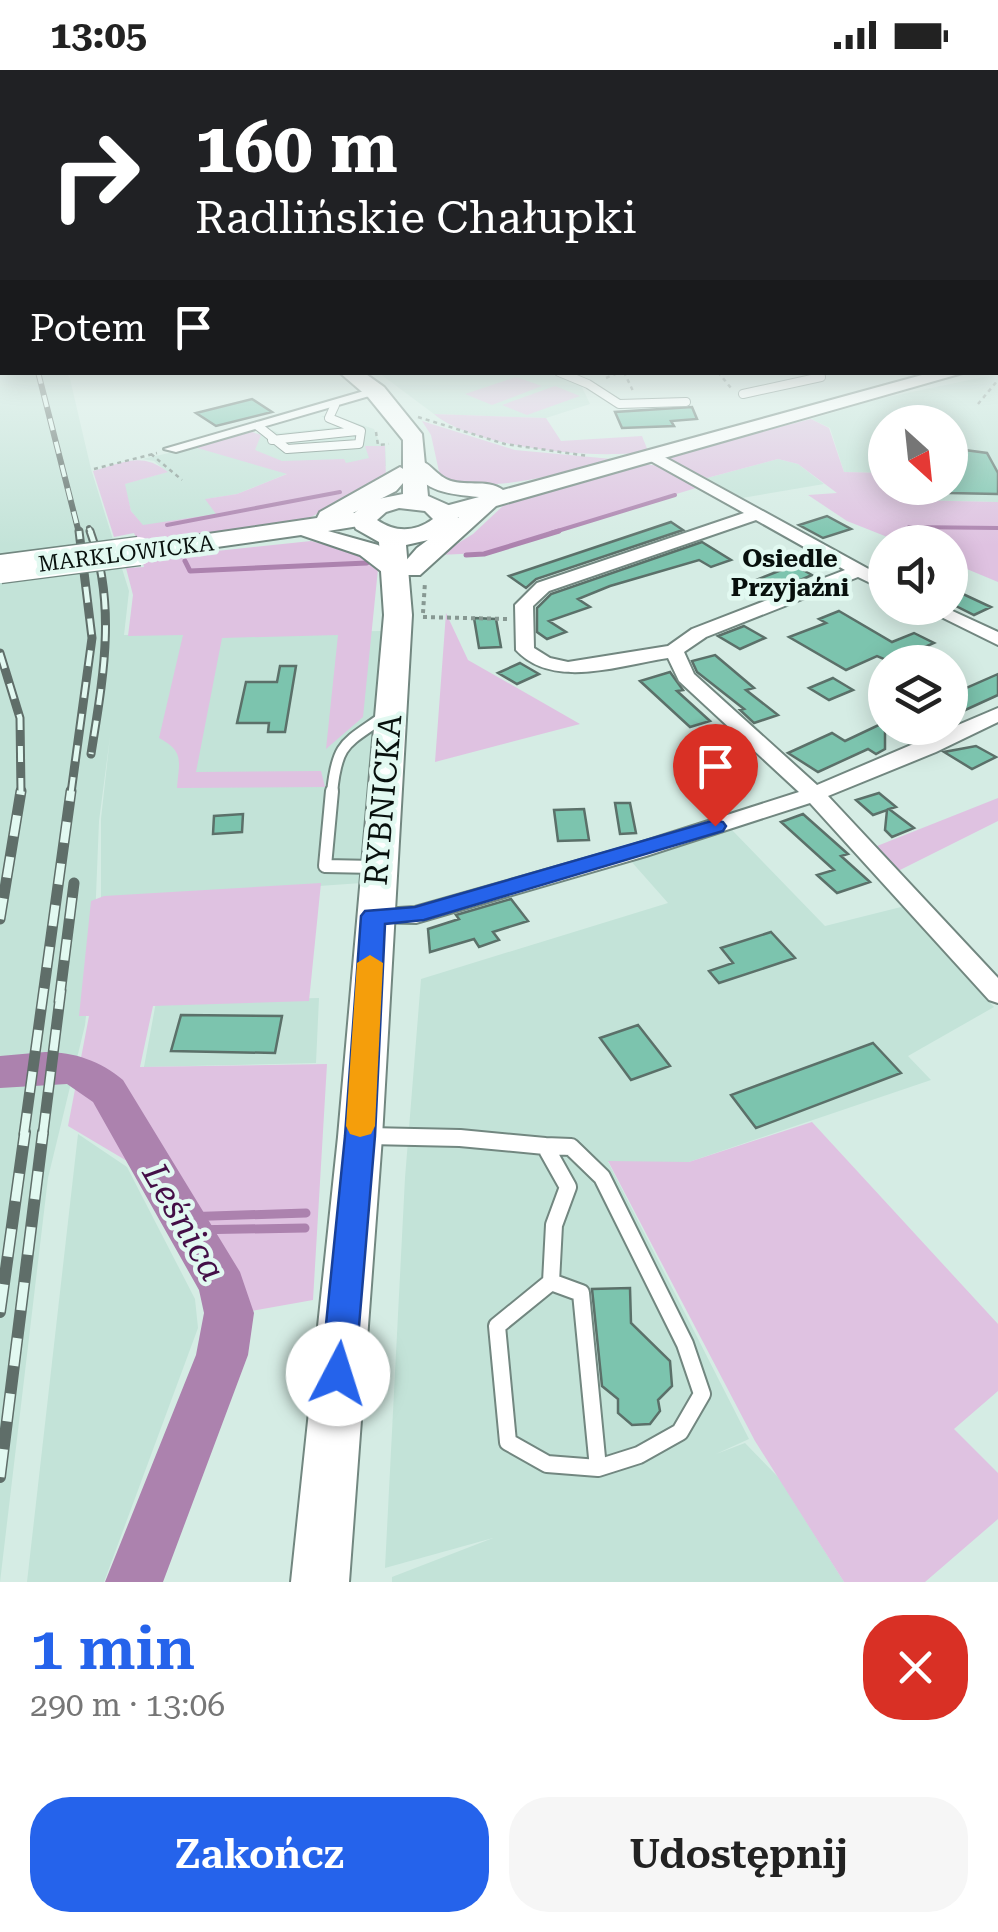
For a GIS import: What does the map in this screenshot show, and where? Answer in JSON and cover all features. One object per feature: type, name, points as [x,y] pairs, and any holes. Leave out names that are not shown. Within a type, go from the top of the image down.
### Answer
[{"type":"main road","points":[[372,527],[419,536],[442,527],[424,505],[409,470],[390,406]]},
{"type":"main road","points":[[411,569],[372,527],[373,508],[424,505],[514,491],[835,406]]},
{"type":"main road","points":[[409,470],[453,490],[514,491]]},
{"type":"main road","points":[[302,531],[385,488],[409,470]]},
{"type":"main road","points":[[411,569],[420,555],[456,533],[484,507],[514,491]]},
{"type":"main road","name":"MARKLOWICKA","points":[[0,568],[302,531],[372,527]]},
{"type":"main road","points":[[302,531],[370,550],[411,569]]},
{"type":"main road","name":"RYBNICKA","points":[[320,1582],[360,1136],[390,713],[414,621],[408,592],[409,550],[419,536]]},
{"type":"street","points":[[171,449],[335,406],[393,408]]},
{"type":"street","points":[[652,456],[868,577]]},
{"type":"street","points":[[754,514],[543,587],[524,605],[525,650],[543,662],[568,668],[674,651],[698,633],[856,571]]},
{"type":"street","points":[[968,625],[998,639]]},
{"type":"street","points":[[674,651],[686,677],[816,796],[998,994]]},
{"type":"street","points":[[374,916],[416,915],[816,796],[939,745],[998,714]]},
{"type":"lane","points":[[258,426],[272,440],[292,450],[359,444],[362,431],[328,418],[335,406]]},
{"type":"lane","points":[[378,867],[324,866],[335,759],[344,745],[390,713]]},
{"type":"lane","points":[[360,1136],[460,1138],[572,1148],[602,1177],[686,1344],[702,1394],[680,1432],[639,1456],[598,1468],[547,1464],[508,1442],[497,1326],[551,1282],[554,1225],[568,1187],[545,1146]]},
{"type":"lane","points":[[551,1282],[581,1294],[598,1468]]},
{"type":"path","points":[[393,408],[505,444],[598,456]]},
{"type":"path","points":[[94,469],[171,449]]},
{"type":"path","points":[[151,454],[182,480]]},
{"type":"path","points":[[411,569],[414,621],[436,616],[524,619]]},
{"type":"shaded area","points":[[0,406],[76,406],[91,469],[129,591],[124,635],[381,631],[362,883],[101,901],[101,819],[110,737],[99,821],[94,945],[85,1025],[48,1178],[0,1582]]},
{"type":"shaded area","points":[[423,406],[585,406],[546,418],[434,414]]},
{"type":"shaded area","points":[[503,406],[553,406],[527,415]]},
{"type":"shaded area","points":[[868,406],[868,473],[844,472],[830,428],[811,419]]},
{"type":"shaded area","points":[[968,406],[998,406],[998,502],[968,501]]},
{"type":"shaded area","points":[[434,414],[546,418],[561,441],[642,436],[648,451],[598,454],[536,449],[476,435]]},
{"type":"shaded area","points":[[321,416],[336,416],[374,429],[380,444],[385,443],[386,466],[289,473],[237,494],[206,499],[217,514],[149,526],[143,526],[131,511],[124,484],[167,472],[154,461],[142,459],[272,430],[279,433],[337,427]]},
{"type":"shaded area","points":[[811,419],[829,428],[844,472],[868,473],[868,505],[998,502],[998,582],[968,570],[968,525],[868,525],[868,529],[847,521],[808,495],[837,493],[798,464],[778,459],[707,478],[668,459],[671,455]]},
{"type":"shaded area","points":[[422,421],[515,450],[612,459],[525,481],[457,482],[440,476],[431,435]]},
{"type":"shaded area","points":[[252,432],[261,435],[255,450],[282,461],[344,459],[346,463],[369,458],[365,446],[385,446],[386,479],[309,518],[146,543],[138,542],[134,533],[114,537],[93,471],[140,460],[168,472],[125,484],[131,511],[143,525],[216,514],[205,499],[237,494],[287,474],[194,447]]},
{"type":"shaded area","points":[[778,459],[798,464],[824,484],[742,498],[707,478]]},
{"type":"shaded area","points":[[644,464],[660,466],[696,488],[482,553],[439,555],[473,534],[506,503]]},
{"type":"shaded area","points":[[311,541],[360,554],[378,569],[363,717],[326,749],[338,635],[222,638],[196,772],[321,771],[325,787],[177,788],[177,753],[159,738],[183,635],[128,636],[133,595],[126,568],[144,567],[142,559]]},
{"type":"shaded area","points":[[446,613],[468,660],[580,724],[435,762]]},
{"type":"shaded area","points":[[998,798],[998,821],[894,873],[872,848]]},
{"type":"shaded area","points":[[732,830],[825,926],[905,906],[994,1007],[908,1056],[931,1080],[689,1162],[608,1162],[749,1439],[716,1454],[745,1443],[779,1478],[844,1582],[392,1582],[392,1577],[493,1538],[385,1568],[405,1178],[421,979],[668,903],[630,860]]},
{"type":"shaded area","points":[[321,883],[309,1001],[153,1006],[140,1067],[327,1064],[313,1300],[223,1316],[127,1161],[68,1126],[89,1016],[79,1016],[91,901],[104,896]]},
{"type":"shaded area","points":[[319,998],[316,1063],[144,1067],[156,1002]]},
{"type":"shaded area","points":[[812,1122],[998,1324],[998,1391],[954,1429],[998,1473],[998,1519],[925,1582],[844,1582],[755,1441],[608,1161],[689,1162]]},
{"type":"shaded area","points":[[78,1134],[127,1167],[195,1299],[198,1328],[104,1582],[27,1582]]},
{"type":"building","points":[[226,406],[262,406],[272,412],[216,426],[196,413]]},
{"type":"building","points":[[692,407],[697,419],[671,421],[674,426],[622,428],[615,412]]},
{"type":"building","points":[[968,450],[987,453],[998,473],[998,494],[968,493]]},
{"type":"building","points":[[827,516],[851,529],[823,538],[799,525]]},
{"type":"building","points":[[671,522],[683,530],[536,579],[526,588],[509,576]]},
{"type":"building","points":[[702,542],[731,560],[711,567],[699,560],[610,586],[578,599],[590,607],[549,621],[566,632],[547,639],[537,632],[537,608],[551,594]]},
{"type":"building","points":[[794,565],[812,575],[766,595],[746,584]]},
{"type":"building","points":[[968,596],[991,607],[974,615],[968,612]]},
{"type":"building","points":[[839,611],[892,642],[914,633],[934,643],[868,645],[868,660],[846,670],[789,637],[826,623],[819,619]]},
{"type":"building","points":[[474,618],[496,619],[501,647],[479,648]]},
{"type":"building","points":[[744,626],[765,638],[740,649],[718,636]]},
{"type":"building","points":[[715,655],[754,688],[746,690],[778,715],[754,723],[740,710],[744,709],[697,672],[692,661]]},
{"type":"building","points":[[520,663],[539,674],[517,684],[498,673]]},
{"type":"building","points":[[280,666],[296,666],[285,732],[268,732],[269,723],[237,723],[246,682],[277,682]]},
{"type":"building","points":[[670,672],[683,690],[677,691],[710,721],[690,727],[640,681]]},
{"type":"building","points":[[998,674],[998,695],[968,709],[968,687]]},
{"type":"building","points":[[833,678],[853,690],[829,700],[809,688]]},
{"type":"building","points":[[868,730],[868,745],[885,745],[885,749],[876,754],[868,749],[818,772],[788,753],[832,733],[845,741]]},
{"type":"building","points":[[976,746],[996,757],[972,769],[944,752]]},
{"type":"building","points":[[709,772],[727,786],[703,795],[686,780]]},
{"type":"building","points":[[879,793],[896,807],[889,809],[914,828],[892,837],[885,830],[887,810],[873,815],[856,800]]},
{"type":"building","points":[[615,803],[630,803],[636,833],[620,834]]},
{"type":"building","points":[[584,809],[589,840],[558,841],[554,810]]},
{"type":"building","points":[[243,814],[242,832],[213,834],[214,816]]},
{"type":"building","points":[[803,814],[848,854],[841,856],[870,882],[837,893],[817,875],[834,870],[781,822]]},
{"type":"building","points":[[511,899],[528,921],[493,932],[499,940],[479,947],[474,939],[430,952],[428,929],[459,919],[456,915]]},
{"type":"building","points":[[771,932],[795,958],[719,983],[709,971],[733,963],[721,948]]},
{"type":"building","points":[[181,1015],[282,1016],[275,1053],[171,1051]]},
{"type":"building","points":[[638,1025],[670,1066],[631,1080],[600,1038]]},
{"type":"building","points":[[873,1043],[901,1073],[756,1128],[731,1095]]},
{"type":"building","points":[[630,1288],[631,1323],[670,1361],[672,1386],[658,1400],[660,1411],[650,1424],[632,1425],[618,1413],[618,1399],[602,1386],[592,1289]]},
{"type":"waterway","points":[[167,525],[340,492]]},
{"type":"waterway","points":[[551,533],[675,495]]},
{"type":"waterway","points":[[968,528],[998,528]]},
{"type":"waterway","points":[[466,555],[484,554],[559,531]]},
{"type":"waterway","points":[[185,561],[190,571],[367,563]]},
{"type":"waterway","name":"Leśnica","points":[[0,1072],[45,1067],[70,1069],[95,1080],[108,1091],[223,1287],[229,1313],[222,1355],[134,1582]]},
{"type":"waterway","points":[[182,1217],[306,1213]]},
{"type":"waterway","points":[[190,1230],[305,1228]]},
{"type":"railway","points":[[47,406],[79,533]]},
{"type":"railway","points":[[89,528],[91,533]]},
{"type":"railway","points":[[71,793],[92,638],[79,531]]},
{"type":"railway","points":[[90,531],[105,614],[103,670],[91,754]]},
{"type":"railway","points":[[0,653],[20,718],[21,791]]},
{"type":"railway","points":[[0,919],[21,791]]},
{"type":"railway","points":[[24,1134],[71,791]]},
{"type":"railway","points":[[59,1002],[74,883]]},
{"type":"railway","points":[[43,1134],[61,990]]},
{"type":"railway","points":[[0,1312],[25,1132]]},
{"type":"railway","points":[[0,1477],[43,1132]]},
{"type":"slow traffic","points":[[360,1126],[370,963]]},
{"type":"district","name":"Osiedle Przyjaźni","points":[[790,572]]},
{"type":"route","points":[[338,1374],[360,1136],[374,916],[416,915],[715,826]]}]
